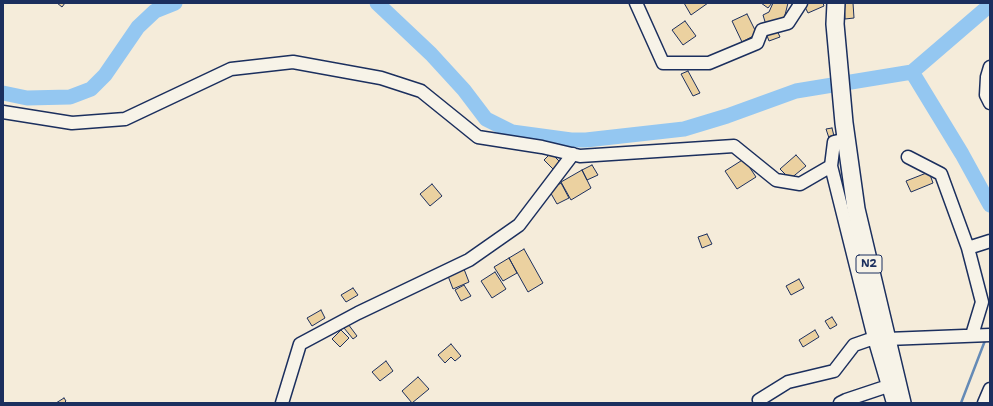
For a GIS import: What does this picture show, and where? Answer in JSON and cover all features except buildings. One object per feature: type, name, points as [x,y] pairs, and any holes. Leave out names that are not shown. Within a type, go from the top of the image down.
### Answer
[{"type":"highway","name":"N2","points":[[836,3],[835,24],[845,131],[856,209],[880,339],[902,403]]},
{"type":"street","points":[[636,3],[663,62],[710,63],[757,43],[762,30],[788,23],[801,3]]},
{"type":"street","points":[[3,112],[72,123],[124,119],[231,69],[293,62],[381,78],[420,91],[478,137],[580,156],[734,146],[776,180],[800,184],[831,166]]},
{"type":"street","points":[[990,67],[987,77],[986,95],[990,103]]},
{"type":"street","points":[[845,131],[834,142],[831,166],[880,339],[888,386],[893,403]]},
{"type":"street","points":[[282,403],[300,344],[358,313],[475,256],[519,225],[573,154]]},
{"type":"street","points":[[908,157],[941,174],[968,248],[982,302],[972,335]]},
{"type":"street","points":[[968,248],[990,241]]},
{"type":"street","points":[[760,403],[759,400],[788,382],[834,371],[854,345],[880,339],[990,335]]},
{"type":"street","points":[[840,403],[888,386]]},
{"type":"street","points":[[984,403],[990,389]]},
{"type":"waterway","points":[[3,93],[27,98],[70,97],[91,89],[105,75],[138,27],[155,11],[175,3]]},
{"type":"waterway","points":[[377,3],[431,54],[464,90],[486,119],[512,132],[571,140],[586,140],[684,129],[727,116],[796,91],[912,72]]},
{"type":"waterway","points":[[912,72],[990,5]]},
{"type":"waterway","points":[[912,72],[962,154],[990,205]]},
{"type":"waterway","points":[[961,403],[986,338]]}]
